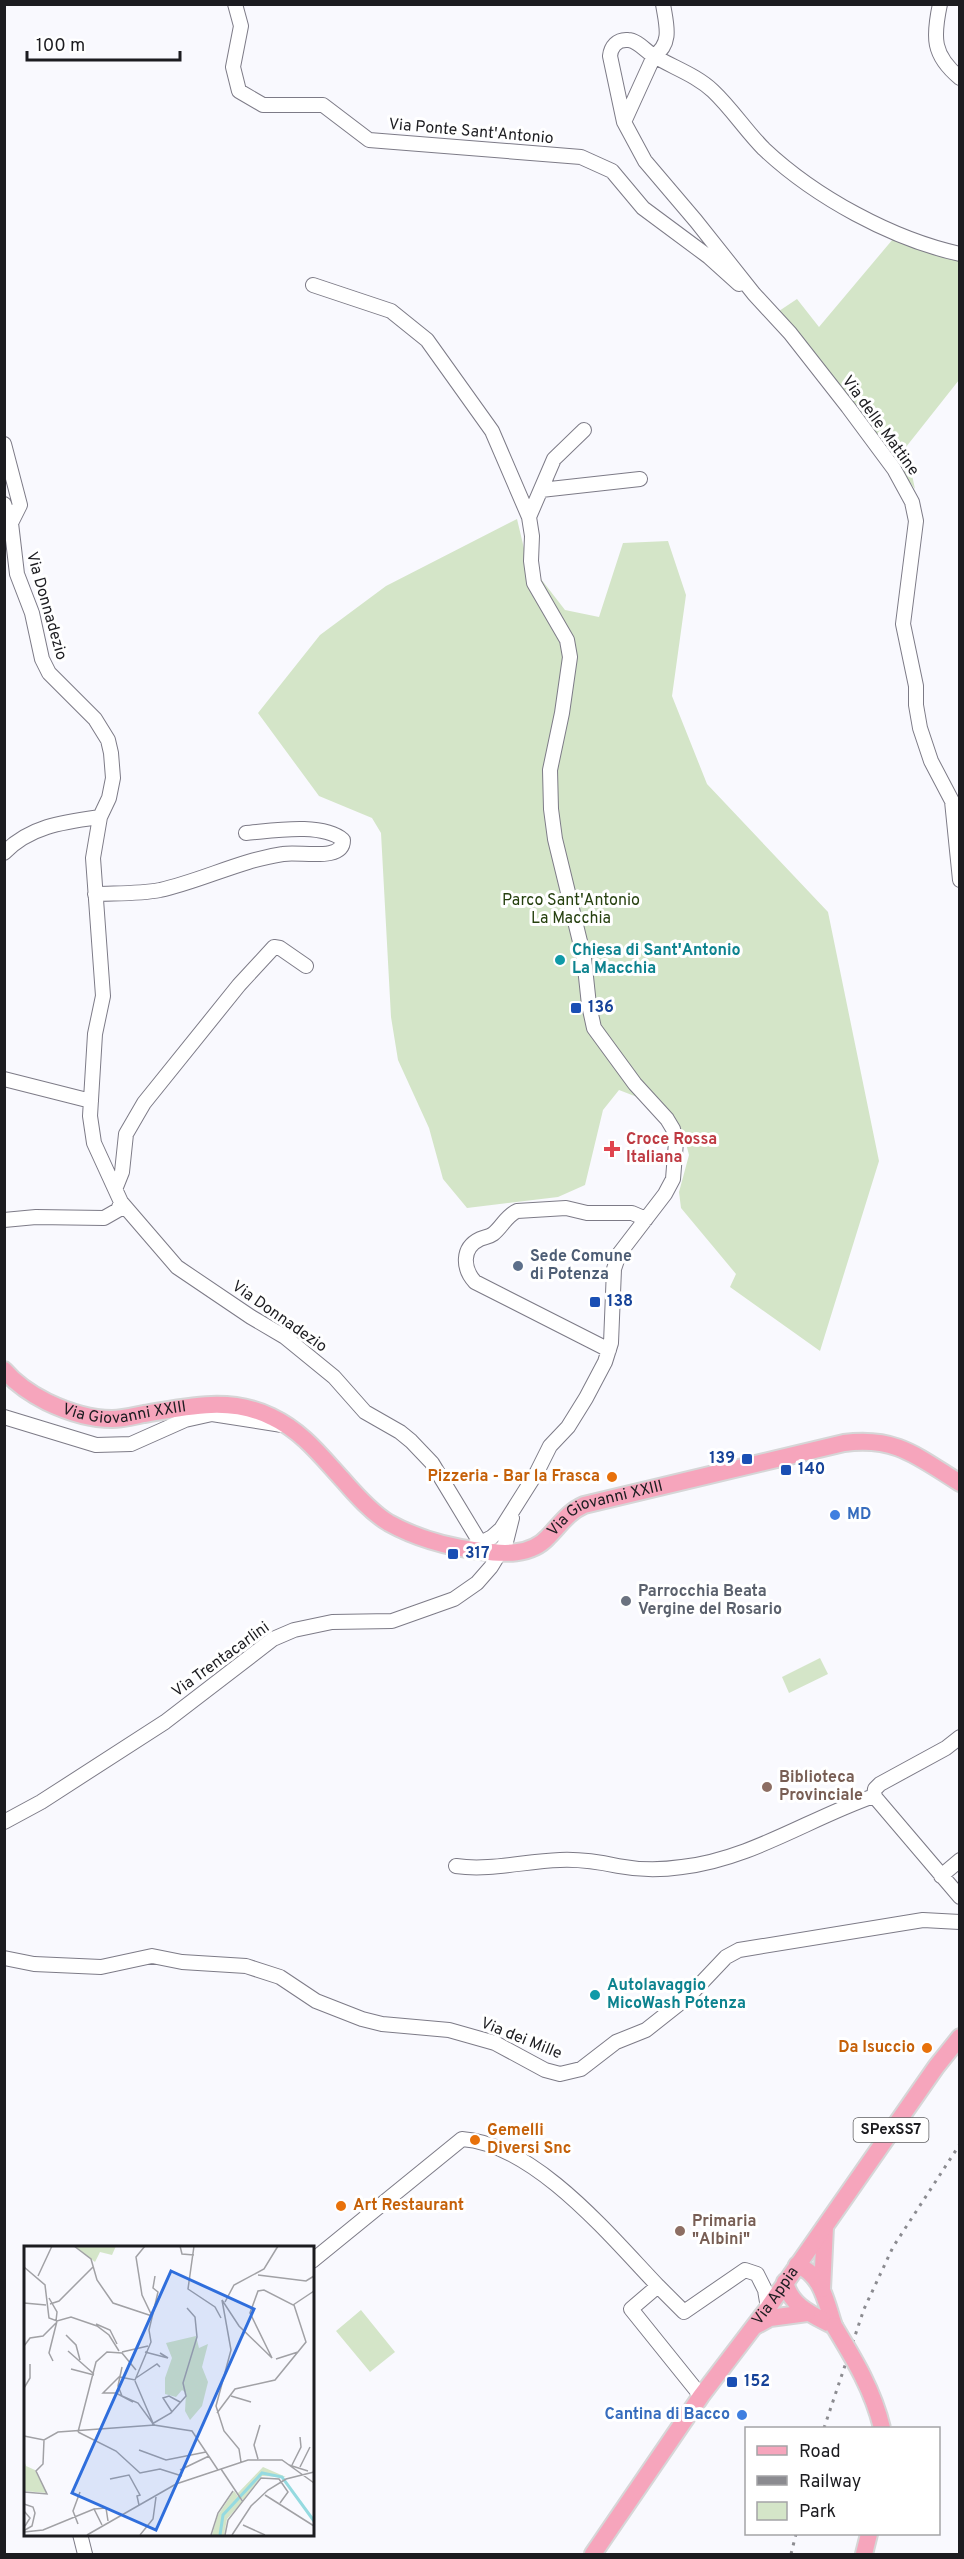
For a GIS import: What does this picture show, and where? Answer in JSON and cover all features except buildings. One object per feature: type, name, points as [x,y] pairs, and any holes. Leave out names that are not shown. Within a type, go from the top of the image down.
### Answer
[{"type":"main road","name":"Via Giovanni XXIII","points":[[4,1370],[38,1398],[88,1418],[114,1419],[203,1404],[247,1407],[273,1417],[288,1426],[310,1444],[369,1506],[388,1522],[424,1538],[498,1552],[528,1550],[546,1540],[573,1510],[585,1505],[844,1443],[867,1441],[897,1446],[960,1483]]},
{"type":"main road","name":"Via Appia","points":[[593,2554],[701,2396],[768,2308],[936,2067],[960,2037]]},
{"type":"main road","points":[[822,2289],[825,2225]]},
{"type":"main road","points":[[797,2265],[813,2274],[822,2289],[834,2326],[864,2376],[877,2406],[882,2427]]},
{"type":"main road","points":[[784,2282],[788,2294],[807,2313],[834,2326]]},
{"type":"main road","points":[[753,2328],[770,2318],[807,2313]]},
{"type":"main road","points":[[864,2554],[869,2535]]},
{"type":"street","name":"Via Ponte Sant'Antonio","points":[[235,4],[241,26],[232,68],[239,91],[263,105],[323,105],[369,140],[581,157],[612,171],[643,208],[710,257],[728,276],[754,294]]},
{"type":"street","points":[[624,122],[653,55],[664,49],[667,41],[663,4]]},
{"type":"street","points":[[940,4],[936,25],[936,44],[945,64],[960,78]]},
{"type":"street","name":"Via delle Mattine","points":[[653,55],[628,40],[618,42],[611,51],[618,100],[624,122],[645,161],[754,294],[790,333],[848,407],[894,469],[912,502],[916,521],[903,624],[916,686],[916,705],[920,728],[931,760],[952,801],[960,880]]},
{"type":"street","points":[[653,55],[707,86],[729,107],[766,151],[829,197],[892,231],[960,254]]},
{"type":"street","points":[[313,285],[391,311],[427,340],[492,431],[529,517],[534,583],[567,640],[570,657],[562,713],[550,770],[550,809],[584,958],[587,996],[594,1028],[635,1084],[667,1119],[673,1129],[676,1142],[673,1179],[665,1194],[619,1254],[614,1269],[609,1350],[605,1362],[568,1426],[550,1446],[503,1533],[475,1546]]},
{"type":"street","points":[[529,517],[554,459],[584,430]]},
{"type":"street","name":"Via Donnadezio","points":[[4,444],[20,505],[10,523]]},
{"type":"street","points":[[542,490],[640,479]]},
{"type":"street","name":"Via Donnadezio","points":[[5,506],[10,523],[17,574],[32,614],[46,668],[88,710],[108,740],[113,763],[109,798],[100,817],[93,858],[103,996],[95,1034],[91,1101],[94,1143],[121,1202],[177,1268],[285,1337],[334,1377],[365,1412],[400,1432],[432,1463],[475,1546]]},
{"type":"street","points":[[4,854],[36,829],[62,822],[100,817]]},
{"type":"street","points":[[95,894],[158,890],[264,858],[303,852],[331,854],[343,845],[343,840],[339,836],[311,830],[246,833]]},
{"type":"street","points":[[116,1187],[122,1172],[126,1134],[144,1103],[239,985],[274,947],[280,948],[306,966]]},
{"type":"street","points":[[4,1079],[91,1101]]},
{"type":"street","points":[[4,1220],[36,1217],[104,1218],[118,1210],[121,1202]]},
{"type":"street","points":[[609,1350],[475,1282],[469,1276],[465,1259],[473,1243],[495,1233],[512,1213],[517,1211],[566,1208],[587,1213],[632,1213],[646,1219]]},
{"type":"street","name":"Via Giovanni XXIII","points":[[4,1417],[96,1445],[131,1444],[185,1420],[212,1414],[288,1426]]},
{"type":"street","points":[[503,1533],[528,1550]]},
{"type":"street","name":"Via Trentacarlini","points":[[4,1822],[41,1802],[165,1722],[273,1639],[294,1630],[332,1622],[392,1620],[442,1605],[477,1583],[491,1567],[506,1542],[503,1533]]},
{"type":"street","points":[[960,1737],[945,1748],[880,1784],[875,1789],[874,1796],[960,1897]]},
{"type":"street","points":[[456,1866],[478,1869],[562,1859],[651,1869],[701,1864],[760,1845],[874,1796]]},
{"type":"street","points":[[941,1876],[960,1860]]},
{"type":"street","name":"Via dei Mille","points":[[4,1958],[34,1964],[101,1967],[153,1956],[182,1962],[246,1966],[280,1977],[316,2001],[362,2019],[382,2024],[449,2030],[495,2043],[546,2070],[560,2074],[581,2069],[616,2042],[646,2030],[689,1996],[726,1957],[739,1950],[923,1920],[960,1922]]},
{"type":"street","points":[[314,2259],[462,2139],[496,2148],[532,2166],[583,2207],[684,2312],[745,2270],[757,2274],[765,2290],[768,2308]]},
{"type":"street","points":[[658,2286],[631,2309],[701,2396]]},
{"type":"street","points":[[80,2535],[85,2554]]},
{"type":"green space","points":[[893,239],[959,257],[959,380],[906,447],[915,489],[779,311],[797,299],[819,327]]},
{"type":"green space","name":"Parco Sant'Antonio La Macchia","points":[[517,519],[527,561],[565,610],[599,617],[623,543],[668,541],[686,595],[672,696],[707,784],[828,912],[879,1161],[820,1351],[730,1287],[736,1274],[681,1208],[679,1192],[689,1155],[683,1132],[668,1109],[619,1090],[603,1110],[585,1185],[558,1197],[467,1208],[443,1179],[429,1128],[398,1060],[391,1017],[381,833],[372,818],[319,796],[258,713],[320,635],[386,586]]},
{"type":"green space","points":[[820,1658],[828,1674],[789,1693],[782,1677]]},
{"type":"green space","points":[[361,2310],[395,2352],[370,2372],[336,2331]]},
{"type":"railway","points":[[824,2427],[864,2309],[893,2247],[960,2144]]},
{"type":"railway","points":[[791,2554],[796,2535]]},
{"type":"place","name":"Chiesa di Sant'Antonio La Macchia","points":[[560,960]]},
{"type":"place","name":"136","points":[[576,1008]]},
{"type":"place","name":"Croce Rossa Italiana","points":[[612,1149]]},
{"type":"place","name":"Sede Comune di Potenza","points":[[518,1266]]},
{"type":"place","name":"138","points":[[595,1302]]},
{"type":"place","name":"139","points":[[747,1459]]},
{"type":"place","name":"140","points":[[786,1470]]},
{"type":"place","name":"Pizzeria - Bar la Frasca","points":[[612,1477]]},
{"type":"place","name":"MD","points":[[835,1515]]},
{"type":"place","name":"317","points":[[453,1554]]},
{"type":"place","name":"Parrocchia Beata Vergine del Rosario","points":[[626,1601]]},
{"type":"place","name":"Biblioteca Provinciale","points":[[767,1787]]},
{"type":"place","name":"Autolavaggio MicoWash Potenza","points":[[595,1995]]},
{"type":"place","name":"Da Isuccio","points":[[927,2048]]},
{"type":"place","name":"Gemelli Diversi Snc","points":[[475,2140]]},
{"type":"place","name":"Art Restaurant","points":[[341,2206]]},
{"type":"place","name":"Primaria \"Albini\"","points":[[680,2231]]},
{"type":"place","name":"152","points":[[732,2382]]},
{"type":"place","name":"Cantina di Bacco","points":[[742,2415]]}]
